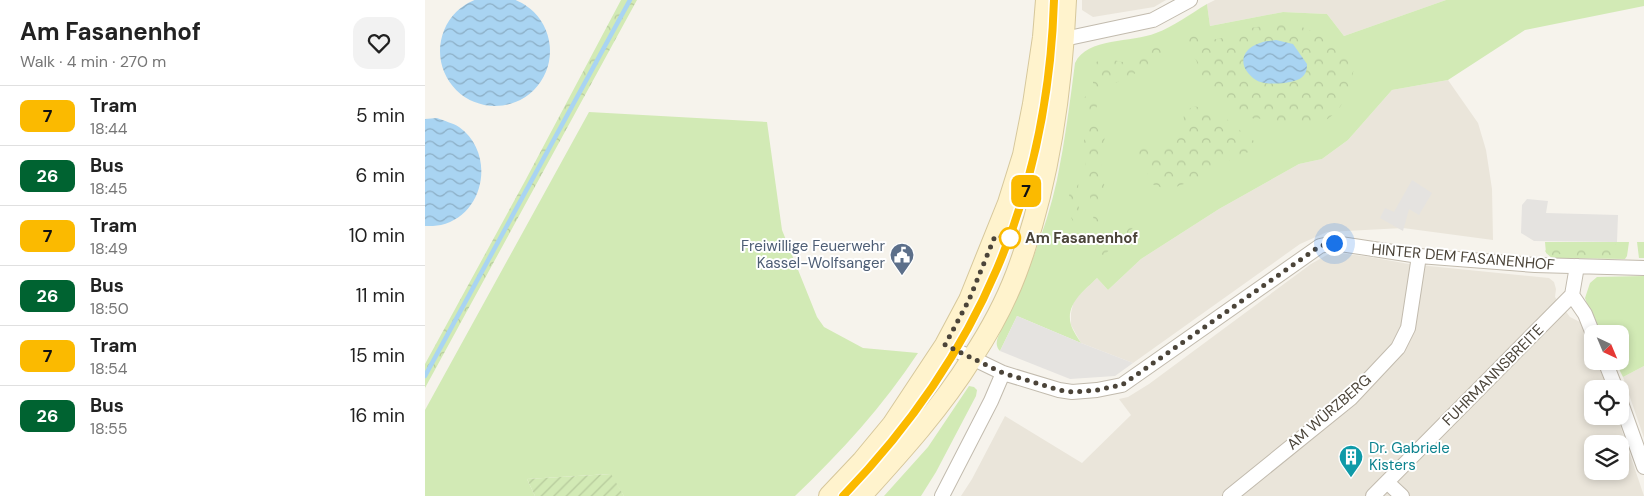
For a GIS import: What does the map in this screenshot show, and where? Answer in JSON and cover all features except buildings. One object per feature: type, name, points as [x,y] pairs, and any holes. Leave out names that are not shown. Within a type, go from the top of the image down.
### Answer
[{"type":"main road","points":[[829,496],[863,460],[892,425],[945,345],[969,300],[1008,203],[1023,155],[1043,37],[1046,0]]},
{"type":"main road","points":[[861,496],[919,430],[951,389],[972,358],[1016,275],[1047,168],[1057,111],[1065,39],[1066,0]]},
{"type":"street","points":[[1043,37],[1065,39],[1153,20],[1190,0]]},
{"type":"street","name":"HINTER DEM FASANENHOF","points":[[945,345],[1003,373],[1059,390],[1073,392],[1097,390],[1122,385],[1320,246],[1334,243],[1419,256],[1577,266],[1644,268]]},
{"type":"street","name":"AM WÜRZBERG","points":[[1230,496],[1351,398],[1398,348],[1408,328],[1419,256]]},
{"type":"street","points":[[1577,266],[1572,295],[1585,314],[1589,325]]},
{"type":"street","name":"FUHRMANNSBREITE","points":[[1373,496],[1572,295]]},
{"type":"street","points":[[942,496],[991,401],[1003,373]]},
{"type":"street","points":[[1629,425],[1644,467]]},
{"type":"street","points":[[1387,482],[1402,496]]},
{"type":"shaded area","points":[[1082,0],[1166,0],[1154,7],[1093,17],[1082,10]]},
{"type":"shaded area","points":[[1215,0],[1446,0],[1344,36],[1327,14],[1283,12],[1210,26],[1207,4]]},
{"type":"shaded area","points":[[1448,80],[1478,123],[1486,150],[1492,189],[1493,240],[1403,228],[1327,232],[1300,244],[1133,363],[1081,343],[1071,325],[1074,300],[1097,278],[1108,290],[1141,259],[1219,209],[1299,164],[1322,159],[1348,140],[1392,90]]},
{"type":"shaded area","points":[[1412,180],[1432,193],[1419,215],[1409,209],[1403,231],[1380,218],[1385,208],[1394,212]]},
{"type":"shaded area","points":[[1527,199],[1548,201],[1546,213],[1618,215],[1617,242],[1534,241],[1521,233],[1522,205]]},
{"type":"shaded area","points":[[1332,252],[1409,264],[1549,278],[1554,282],[1556,289],[1555,297],[1570,317],[1580,322],[1583,326],[1584,370],[1600,370],[1604,380],[1584,380],[1584,425],[1620,425],[1623,435],[1584,435],[1584,480],[1629,480],[1629,452],[1644,496],[961,496],[1005,416],[1082,463],[1131,415],[1119,399],[1128,397],[1149,384],[1311,264]]},
{"type":"shaded area","points":[[1017,316],[1133,363],[1115,376],[1070,379],[1000,351]]},
{"type":"shaded area","points":[[1644,366],[1644,438],[1629,394],[1629,380],[1624,380],[1623,377]]},
{"type":"green space","points":[[621,0],[637,0],[425,388],[425,364]]},
{"type":"green space","points":[[1446,0],[1644,0],[1644,6],[1525,30],[1448,80],[1392,90],[1348,140],[1322,159],[1299,164],[1219,209],[1141,259],[1108,290],[1097,278],[1077,298],[1071,311],[1071,325],[1081,343],[1017,316],[1000,351],[997,344],[998,337],[1032,260],[1052,200],[1062,151],[1075,63],[1081,55],[1089,49],[1100,45],[1146,36],[1162,30],[1207,4],[1210,26],[1283,12],[1327,14],[1344,36]]},
{"type":"green space","points":[[1290,22],[1326,37],[1340,50],[1354,69],[1346,96],[1340,108],[1329,118],[1316,125],[1307,126],[1298,118],[1275,125],[1267,118],[1254,119],[1240,111],[1226,96],[1203,77],[1196,60],[1188,52],[1185,34],[1189,26],[1195,26],[1205,41],[1228,37],[1250,28]]},
{"type":"green space","points":[[1153,41],[1163,45],[1164,52],[1153,67],[1142,70],[1103,89],[1093,117],[1105,137],[1100,157],[1105,195],[1100,208],[1098,232],[1104,239],[1113,238],[1127,221],[1133,222],[1135,226],[1104,255],[1098,254],[1087,184],[1084,141],[1088,118],[1080,105],[1093,84],[1093,66],[1101,57],[1122,62],[1135,57],[1139,47]]},
{"type":"green space","points":[[1194,106],[1205,109],[1215,118],[1229,120],[1254,141],[1253,149],[1240,157],[1221,163],[1197,179],[1168,190],[1152,184],[1147,172],[1131,150],[1133,144],[1140,143],[1155,149],[1169,142],[1183,128],[1184,112]]},
{"type":"green space","points":[[589,112],[767,122],[782,230],[817,317],[824,327],[863,348],[918,353],[905,373],[861,428],[795,496],[624,496],[610,474],[527,479],[535,496],[425,496],[425,410]]},
{"type":"green space","points":[[1076,177],[1078,183],[1078,203],[1083,221],[1080,228],[1071,217],[1068,204],[1070,190]]},
{"type":"green space","points":[[1545,242],[1629,242],[1625,259],[1552,258],[1546,253]]},
{"type":"green space","points":[[1558,242],[1567,247],[1582,245],[1588,248],[1601,244],[1610,248],[1616,244],[1620,245],[1625,251],[1621,258],[1590,254],[1575,257],[1565,253],[1550,256],[1545,251],[1552,244]]},
{"type":"green space","points":[[1637,242],[1644,242],[1644,258],[1639,258]]},
{"type":"green space","points":[[1644,276],[1644,366],[1623,377],[1620,370],[1629,370],[1629,325],[1594,325],[1585,298],[1590,283],[1597,277]]},
{"type":"green space","points":[[969,386],[977,390],[976,396],[936,472],[921,496],[884,496],[928,447]]},
{"type":"green space","points":[[611,474],[624,496],[535,496],[527,479]]},
{"type":"water","points":[[479,-1],[511,-1],[525,6],[534,12],[549,40],[549,62],[540,81],[534,90],[506,105],[484,105],[465,96],[456,90],[441,62],[441,40],[450,21],[456,12]]},
{"type":"water","points":[[1276,40],[1293,44],[1307,64],[1306,72],[1301,78],[1285,83],[1265,83],[1256,80],[1246,70],[1243,60],[1248,50],[1260,43]]},
{"type":"water","points":[[437,118],[459,127],[471,138],[478,152],[481,167],[480,182],[476,196],[468,209],[456,219],[441,225],[425,226],[425,119]]},
{"type":"waterway","points":[[425,376],[630,0]]},
{"type":"tram line","points":[[843,496],[891,443],[932,387],[968,329],[997,269],[1021,205],[1038,140],[1049,71],[1054,0]]},
{"type":"tram line","name":"7","points":[[843,496],[912,417],[943,372],[976,314],[998,268],[1020,210],[1037,148],[1050,62],[1054,0]]},
{"type":"place","name":"Am Fasanenhof","points":[[1010,238]]},
{"type":"place","name":"Freiwillige Feuerwehr Kassel-Wolfsanger","points":[[902,276]]},
{"type":"place","name":"Dr. Gabriele Kisters","points":[[1351,478]]},
{"type":"route","points":[[1010,238],[995,236],[969,300],[945,345],[1003,373],[1059,390],[1073,392],[1122,385],[1275,276],[1320,246],[1334,243]]}]
